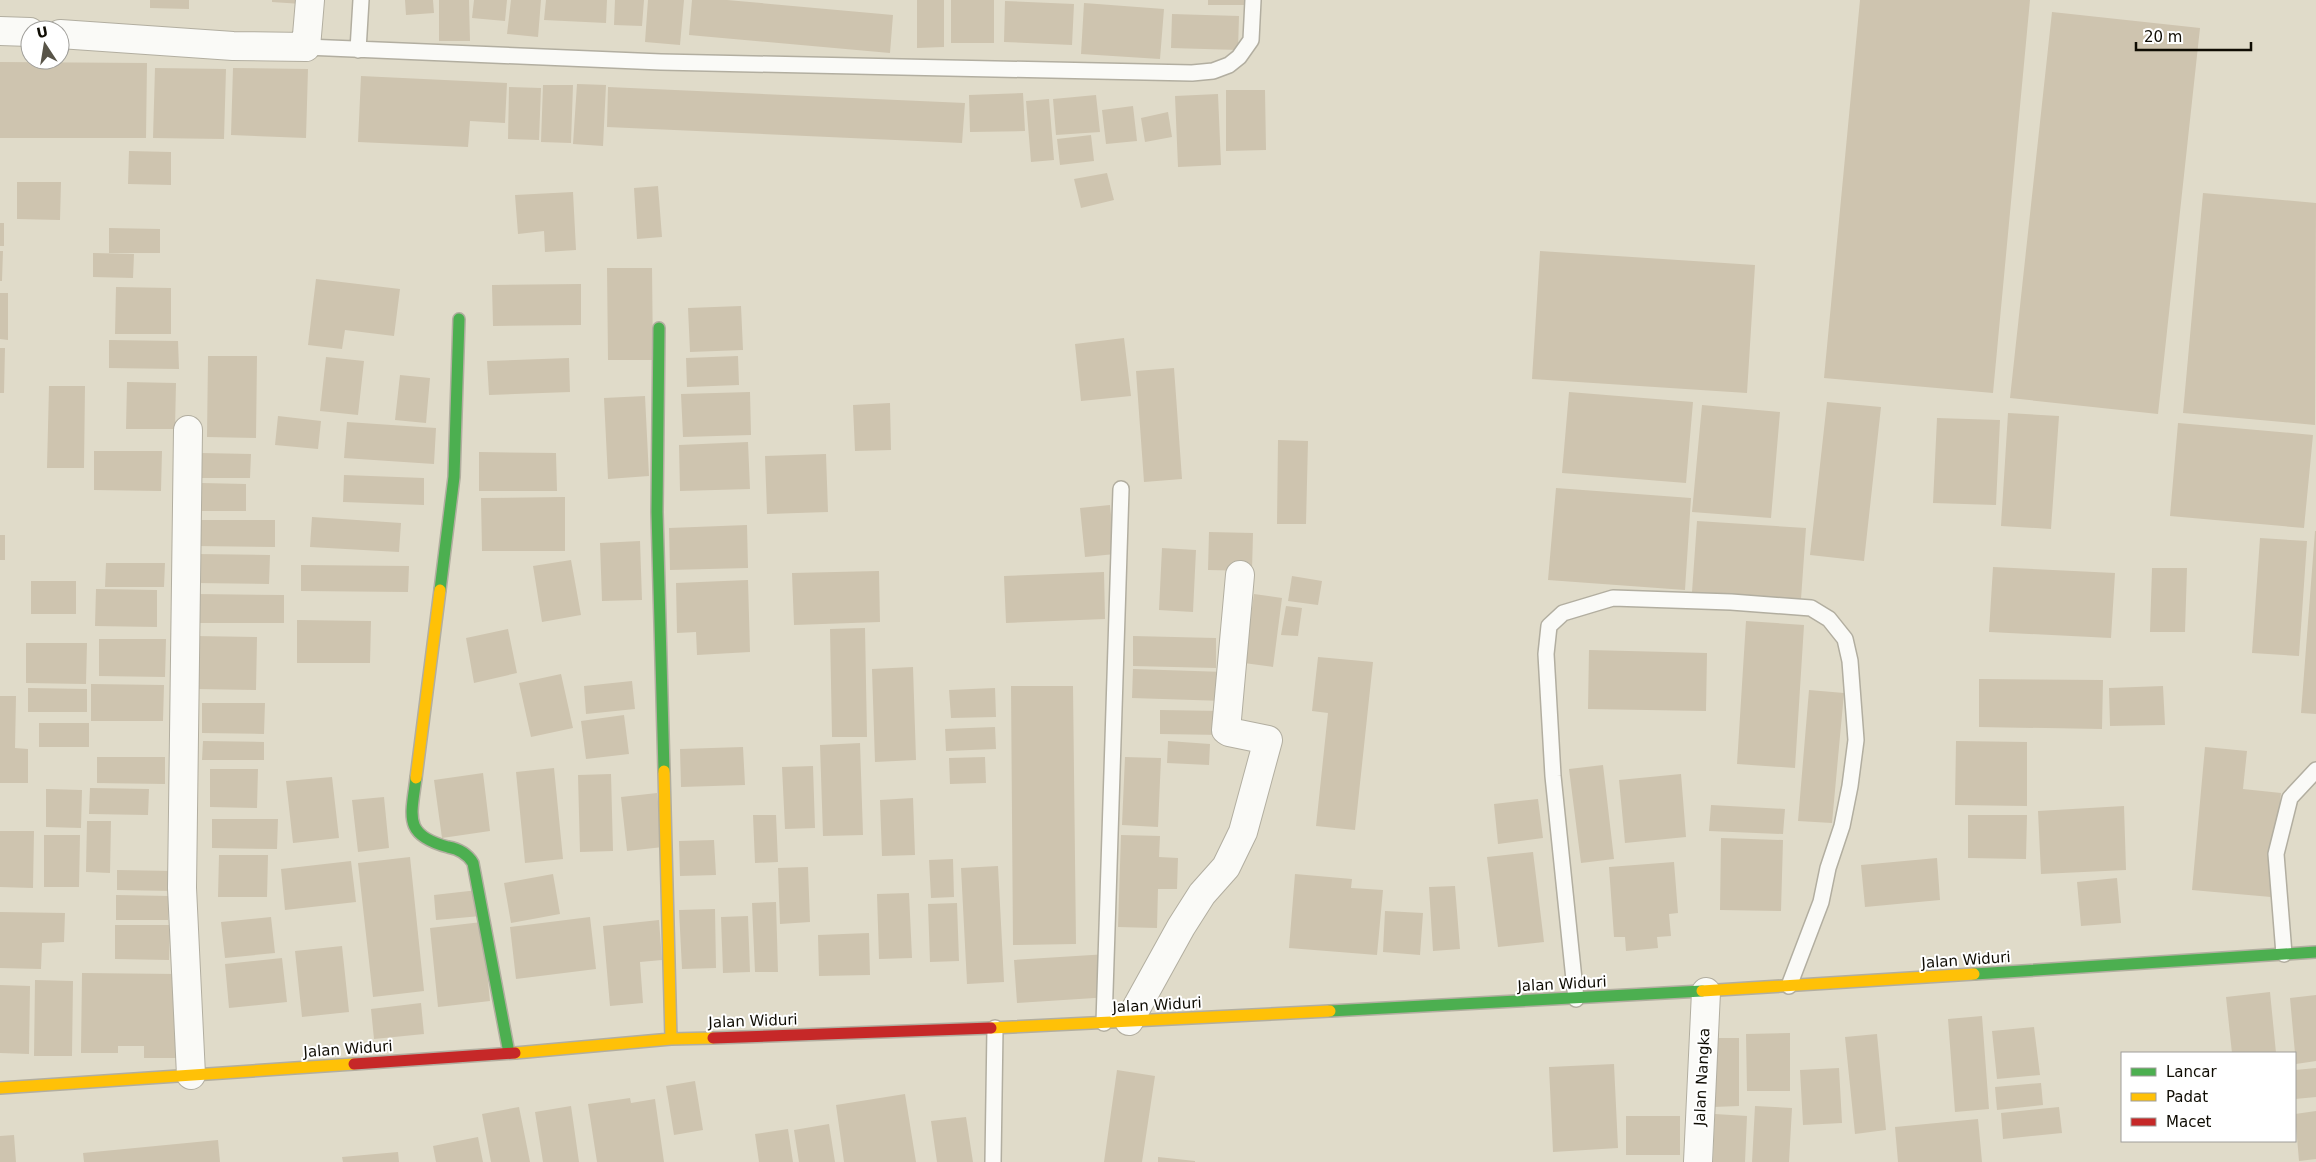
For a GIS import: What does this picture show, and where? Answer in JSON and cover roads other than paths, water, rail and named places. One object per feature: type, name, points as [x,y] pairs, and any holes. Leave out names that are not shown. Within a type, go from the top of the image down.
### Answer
[{"type":"main road","points":[[459,319],[454,477],[412,811],[415,828],[421,837],[462,851],[470,856],[473,863],[509,1052]]},
{"type":"main road","points":[[659,328],[657,512],[671,1039]]},
{"type":"main road","name":"Jalan Widuri","points":[[0,1088],[671,1039],[995,1028],[1706,992],[2316,952]]},
{"type":"street","points":[[70,35],[233,46],[306,47],[310,0]]},
{"type":"street","points":[[0,31],[20,32]]},
{"type":"street","points":[[188,430],[182,888],[191,1075]]},
{"type":"street","points":[[1116,1022],[1202,894],[1226,866],[1243,832],[1268,740],[1226,730],[1240,576]]},
{"type":"street","name":"Jalan Nangka","points":[[1698,1162],[1706,992]]},
{"type":"lane","points":[[358,50],[361,0]]},
{"type":"lane","points":[[306,47],[660,62],[1192,73],[1213,71],[1229,65],[1239,56],[1250,40],[1253,0]]},
{"type":"lane","points":[[1116,1022],[1121,489]]},
{"type":"lane","points":[[1576,998],[1553,776],[1546,654],[1549,626],[1563,613],[1613,598],[1731,602],[1810,608],[1829,618],[1845,639],[1850,661],[1856,740],[1850,786],[1842,826],[1828,868],[1821,902],[1789,986]]},
{"type":"lane","points":[[2284,954],[2276,854],[2290,798],[2316,770]]},
{"type":"lane","points":[[993,1162],[995,1028]]}]
